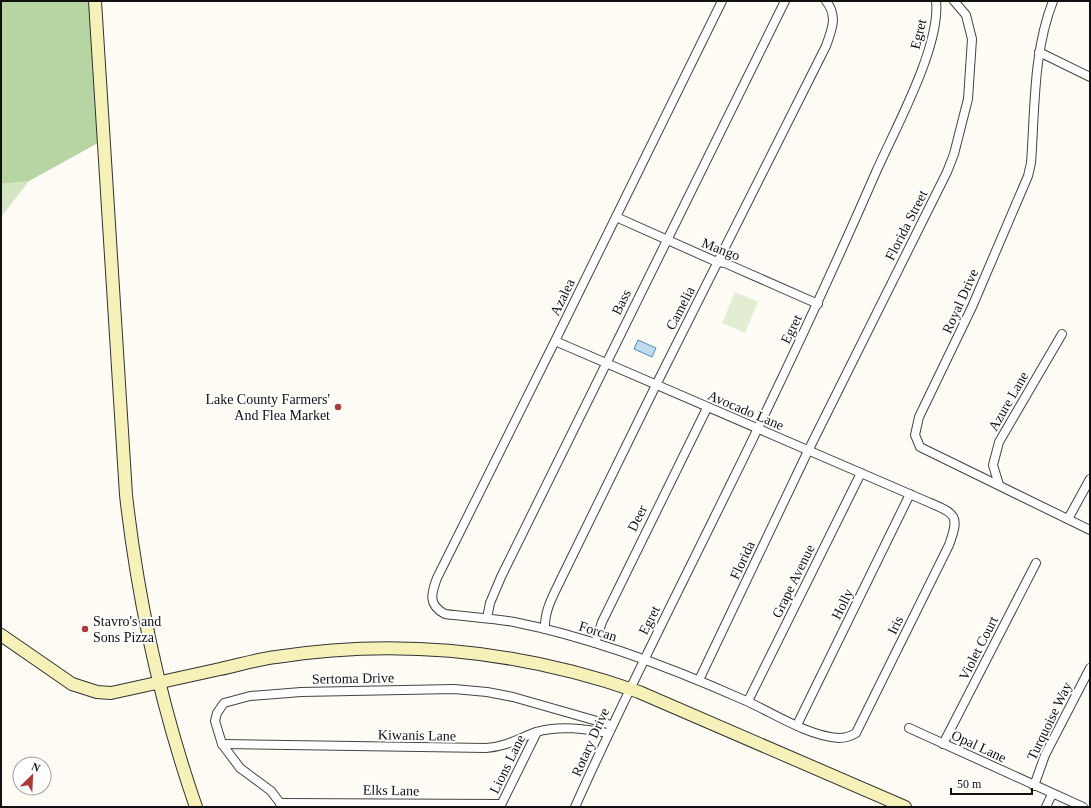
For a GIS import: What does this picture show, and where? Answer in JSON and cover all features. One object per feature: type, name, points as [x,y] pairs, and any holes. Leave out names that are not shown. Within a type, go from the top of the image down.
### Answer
[{"type":"main road","points":[[95,1],[126,495],[133,554],[159,683],[196,807]]},
{"type":"main road","points":[[1,634],[72,684],[97,692],[111,693],[275,657],[328,650],[388,648],[444,650],[496,655],[570,670],[629,688],[905,807]]},
{"type":"street","name":"Azalea","points":[[434,606],[434,587],[437,578],[722,1]]},
{"type":"street","name":"Bass","points":[[487,618],[490,603],[501,577],[666,240],[786,1]]},
{"type":"street","name":"Camelia","points":[[545,629],[544,619],[547,609],[656,385],[826,46],[833,26],[834,18],[826,1]]},
{"type":"street","name":"Egret","points":[[629,688],[818,304],[916,84],[930,44],[935,20],[936,1]]},
{"type":"street","name":"Florida Street","points":[[808,451],[947,172],[954,154],[968,99],[972,39],[966,15],[954,1]]},
{"type":"street","name":"Royal Drive","points":[[1054,1],[1046,19],[1039,52],[1031,162],[1028,176],[972,307],[916,428],[915,435],[920,447],[1090,530]]},
{"type":"street","points":[[1039,52],[1090,77]]},
{"type":"street","name":"Mango","points":[[616,218],[717,262],[725,263],[818,304]]},
{"type":"street","name":"Azure Lane","points":[[999,485],[993,465],[1000,442],[1062,334]]},
{"type":"street","name":"Avocado Lane","points":[[555,341],[707,408],[928,502]]},
{"type":"street","name":"Deer","points":[[595,643],[602,622],[707,408]]},
{"type":"street","name":"Florida","points":[[699,680],[808,451]]},
{"type":"street","name":"Grape Avenue","points":[[748,702],[861,473]]},
{"type":"street","points":[[1068,519],[1090,479]]},
{"type":"street","name":"Holly","points":[[797,725],[910,494]]},
{"type":"street","name":"Iris","points":[[816,732],[840,738],[849,736],[860,728],[949,545],[956,527],[951,513],[928,502]]},
{"type":"street","name":"Violet Court","points":[[943,744],[1036,563]]},
{"type":"street","name":"Forcan","points":[[434,606],[445,614],[487,618],[545,629],[644,658],[699,680],[797,725],[816,732]]},
{"type":"street","name":"Turquoise Way","points":[[1034,786],[1045,755],[1090,668]]},
{"type":"street","name":"Rotary Drive","points":[[575,807],[629,688]]},
{"type":"street","name":"Sertoma Drive","points":[[280,805],[271,791],[240,768],[222,744],[215,721],[216,714],[224,703],[250,696],[301,692],[454,689],[487,692],[545,705],[610,729]]},
{"type":"street","name":"Kiwanis Lane","points":[[222,744],[486,748],[514,743],[537,732],[563,728],[610,729]]},
{"type":"street","name":"Opal Lane","points":[[909,728],[1083,807]]},
{"type":"street","name":"Lions Lane","points":[[500,806],[537,732]]},
{"type":"street","points":[[1046,807],[1052,794]]},
{"type":"street","name":"Elks Lane","points":[[280,805],[500,806]]},
{"type":"green space","points":[[1,1],[90,1],[98,143],[29,181],[1,184]]},
{"type":"green space","points":[[29,181],[1,217],[1,184]]},
{"type":"green space","points":[[735,292],[758,302],[745,333],[722,323]]},
{"type":"water","points":[[638,340],[656,348],[652,357],[634,349]]},
{"type":"place","name":"Lake County Farmers' And Flea Market","points":[[338,407]]},
{"type":"place","name":"Stavro's and Sons Pizza","points":[[85,629]]}]
